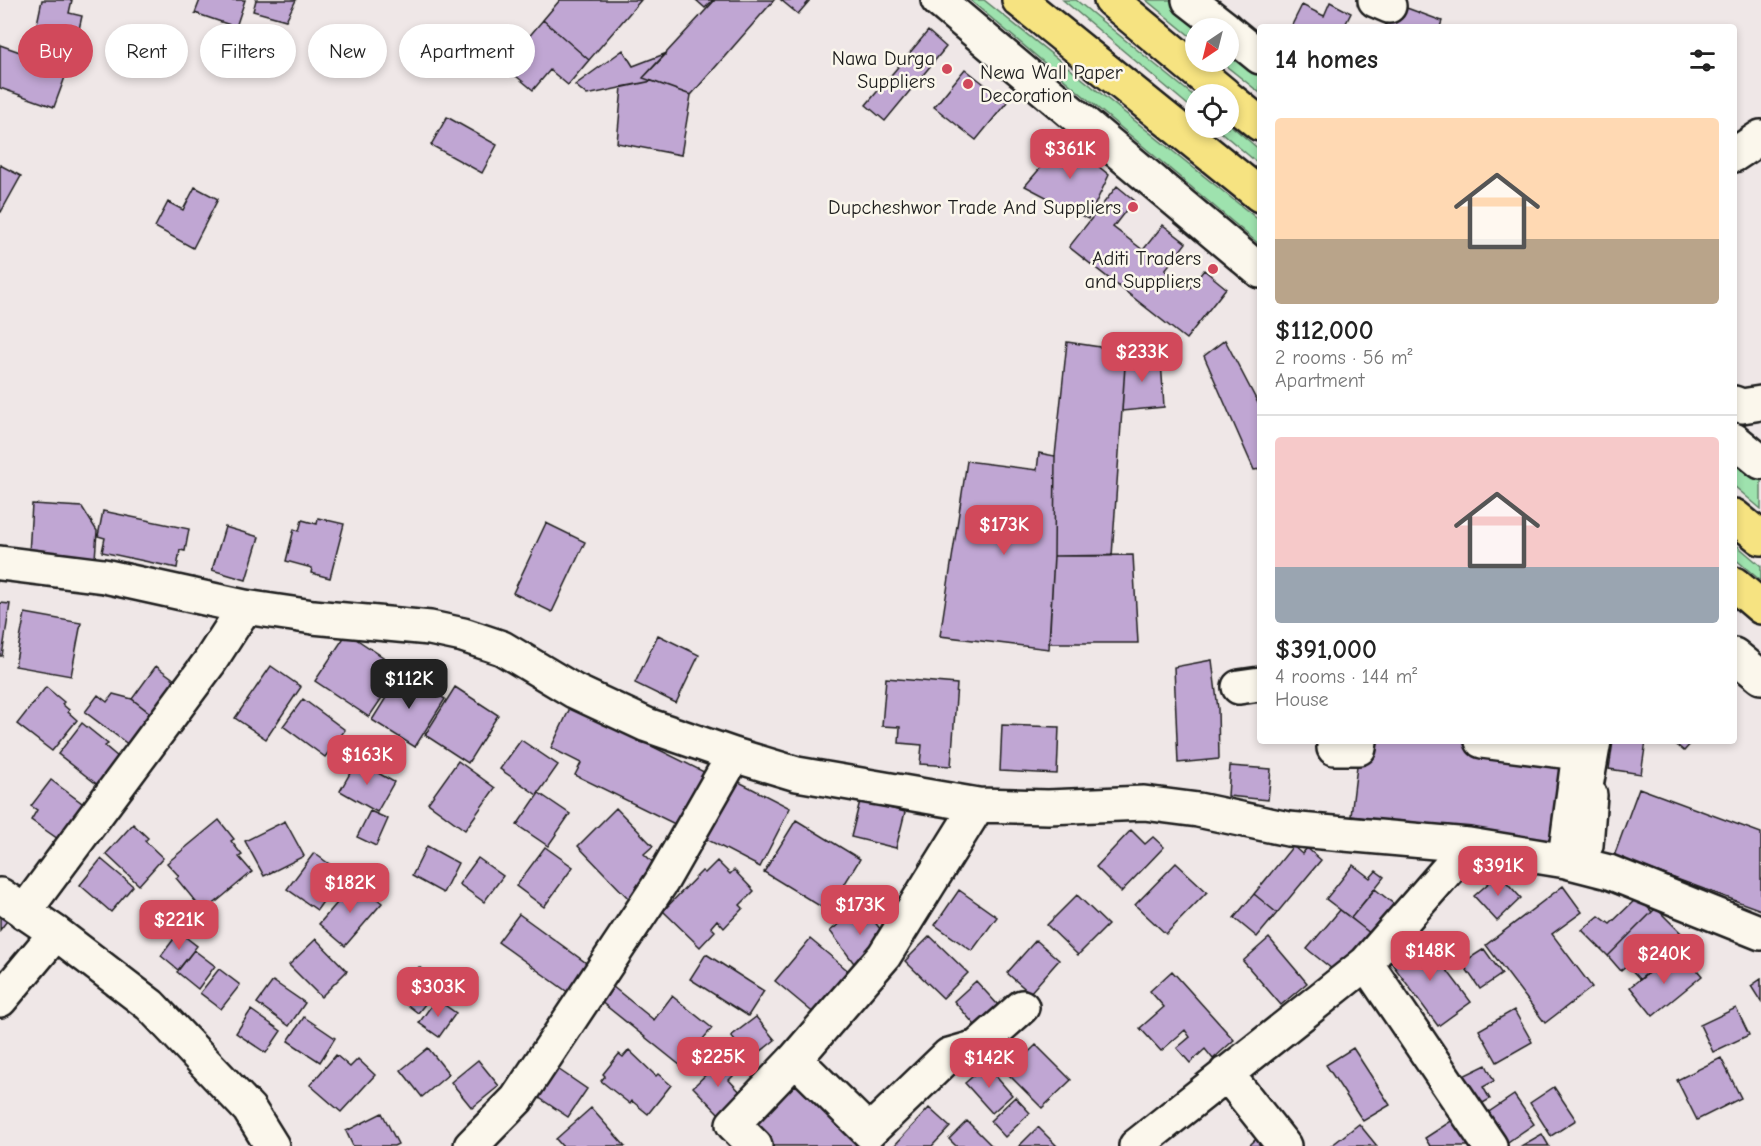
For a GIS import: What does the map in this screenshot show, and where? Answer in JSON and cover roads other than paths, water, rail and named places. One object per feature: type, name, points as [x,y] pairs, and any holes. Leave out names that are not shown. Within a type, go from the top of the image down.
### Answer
[{"type":"highway","points":[[1019,0],[1257,193]]},
{"type":"highway","points":[[1111,0],[1212,84]]},
{"type":"highway","points":[[1239,107],[1257,122]]},
{"type":"highway","points":[[1737,518],[1761,538]]},
{"type":"highway","points":[[1737,587],[1761,607]]},
{"type":"street","points":[[938,0],[1257,268]]},
{"type":"street","points":[[1190,0],[1212,18]]},
{"type":"street","points":[[1239,40],[1257,55]]},
{"type":"street","points":[[1737,153],[1761,137]]},
{"type":"street","points":[[1737,404],[1742,406],[1761,403]]},
{"type":"street","points":[[1737,442],[1761,462]]},
{"type":"street","points":[[0,563],[104,576],[245,606],[313,617],[430,628],[463,635],[502,648],[574,691],[647,725],[797,774],[978,805],[1048,807],[1144,803],[1198,810],[1288,829],[1469,846],[1566,861],[1609,872],[1761,933]]},
{"type":"street","points":[[245,606],[209,663],[12,904],[56,933],[150,1005],[249,1109],[272,1146]]},
{"type":"street","points":[[1737,657],[1761,677]]},
{"type":"street","points":[[1334,744],[1334,748],[1359,748],[1360,744]]},
{"type":"street","points":[[1528,744],[1578,753],[1567,843],[1586,845],[1590,795],[1585,792],[1593,744]]},
{"type":"street","points":[[471,1146],[517,1099],[662,881],[734,755]]},
{"type":"street","points":[[755,1146],[733,1124],[795,1059],[884,957],[978,805]]},
{"type":"street","points":[[1136,1146],[1366,963],[1469,846]]},
{"type":"street","points":[[0,1000],[56,933]]},
{"type":"street","points":[[1366,963],[1490,1146]]},
{"type":"street","points":[[795,1059],[869,1132],[949,1055],[977,1047],[1022,1007]]},
{"type":"street","points":[[1226,1073],[1284,1146]]},
{"type":"place","name":"Nawa Durga Suppliers","points":[[947,69]]},
{"type":"place","name":"Newa Wall Paper Decoration","points":[[968,84]]},
{"type":"place","name":"Dupcheshwor Trade And Suppliers","points":[[1133,207]]},
{"type":"place","name":"Aditi Traders and Suppliers","points":[[1213,269]]}]
